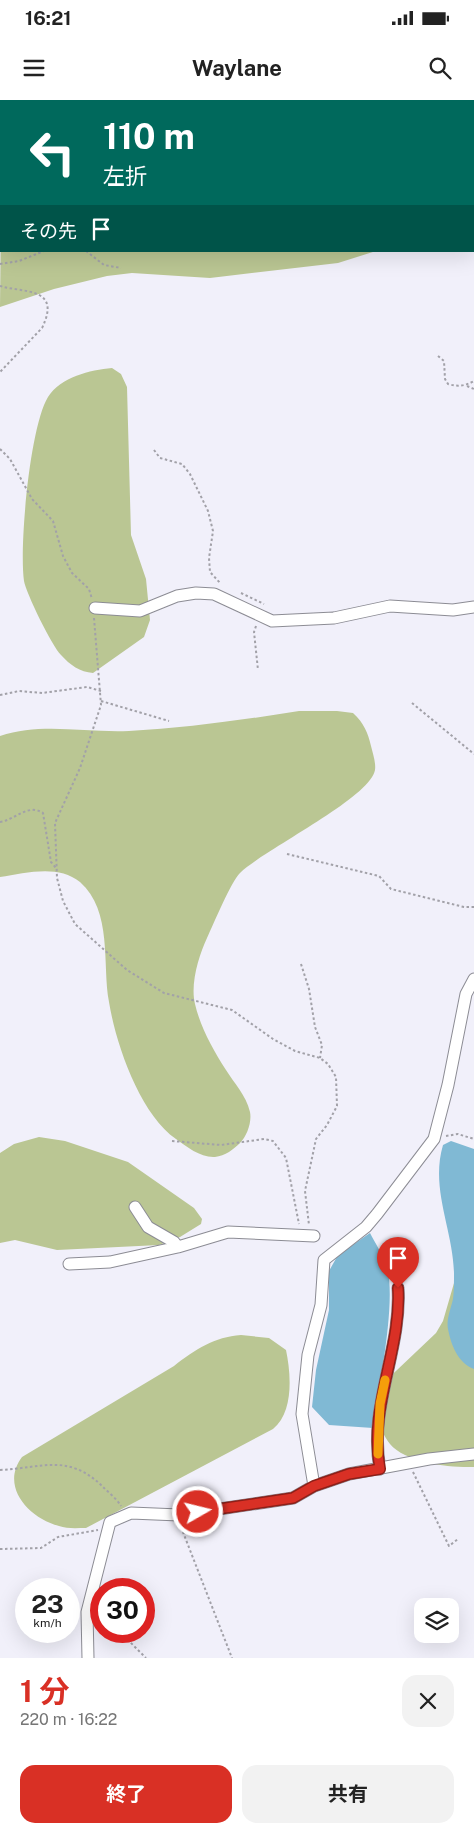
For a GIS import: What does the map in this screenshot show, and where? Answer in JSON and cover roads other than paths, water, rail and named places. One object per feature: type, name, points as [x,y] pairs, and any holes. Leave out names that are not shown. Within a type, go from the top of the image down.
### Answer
[{"type":"street","points":[[95,608],[140,611],[177,596],[196,592],[214,594],[272,621],[334,618],[390,606],[453,610],[474,607]]},
{"type":"street","points":[[314,1486],[302,1414],[308,1356],[321,1305],[324,1260],[372,1220],[434,1139],[448,1085],[466,994],[474,979]]},
{"type":"street","points":[[135,1207],[148,1227],[174,1242],[178,1247]]},
{"type":"street","points":[[69,1264],[110,1262],[178,1247],[228,1232],[308,1236]]},
{"type":"street","points":[[380,1469],[380,1404],[398,1320],[398,1288]]},
{"type":"street","points":[[88,1658],[87,1612],[110,1522],[122,1516],[140,1512],[179,1515],[293,1498],[314,1486],[349,1474],[474,1454]]},
{"type":"water","points":[[451,1141],[474,1149],[474,1369],[468,1366],[456,1353],[449,1335],[448,1318],[454,1289],[453,1257],[443,1209],[439,1177],[443,1145]]},
{"type":"water","points":[[370,1233],[386,1264],[390,1298],[386,1344],[373,1428],[329,1425],[312,1407],[316,1370],[329,1310],[329,1271],[338,1255]]}]
